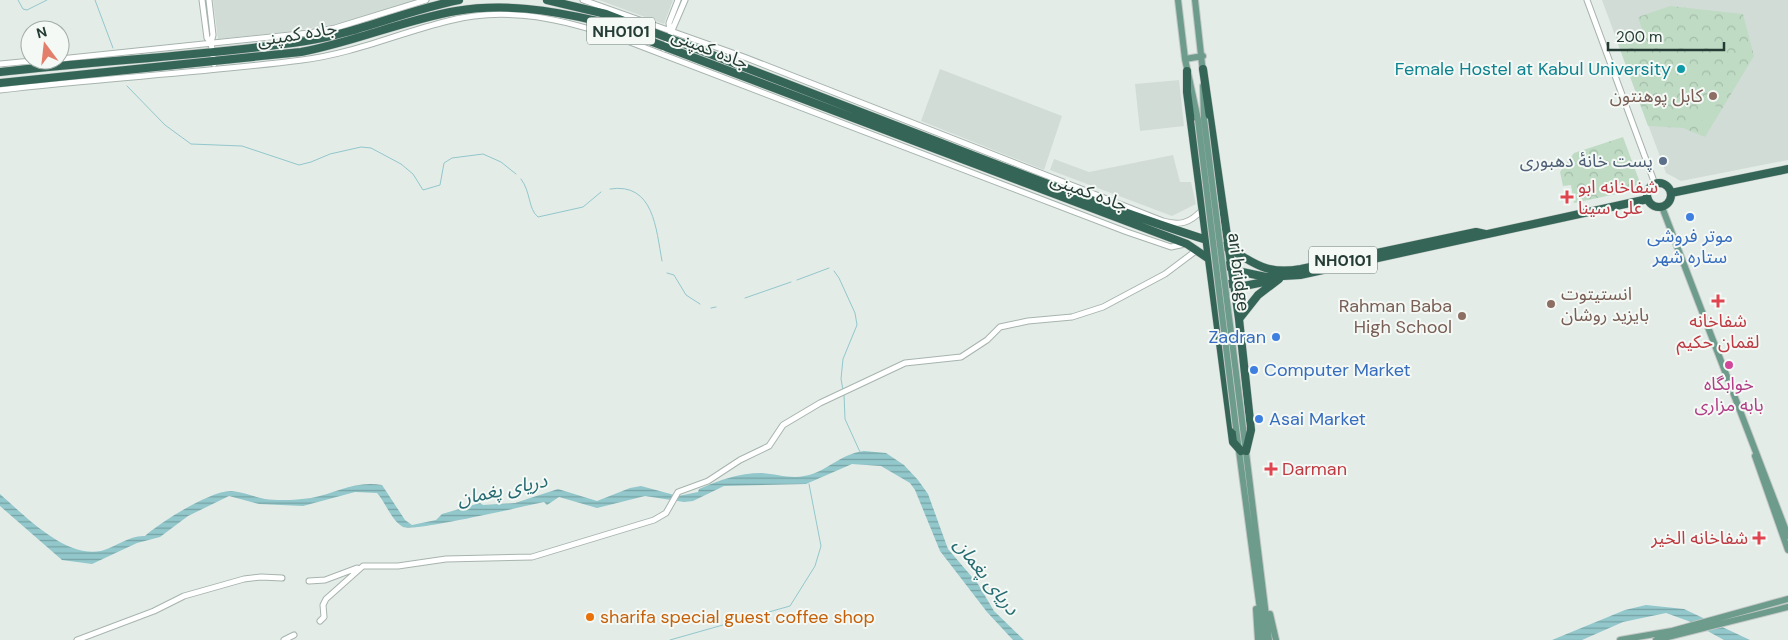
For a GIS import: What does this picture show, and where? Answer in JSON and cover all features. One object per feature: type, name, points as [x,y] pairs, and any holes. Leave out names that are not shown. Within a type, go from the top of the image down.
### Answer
[{"type":"highway","name":"جاده کمپنی","points":[[0,72],[212,46],[331,36],[438,4],[460,0]]},
{"type":"highway","name":"جاده کمپنی","points":[[547,0],[606,14],[669,34],[1050,185],[1180,233],[1206,240]]},
{"type":"highway","name":"جاده کمپنی","points":[[0,83],[328,47],[438,15],[484,8],[526,8],[597,21],[663,52],[1187,244],[1198,250],[1208,259]]},
{"type":"highway","points":[[1187,71],[1187,92],[1233,442],[1243,451],[1251,438],[1251,421],[1239,319],[1203,68]]},
{"type":"highway","points":[[1671,193],[1788,169]]},
{"type":"highway","points":[[1655,184],[1665,185],[1671,193],[1668,203],[1662,207],[1654,206],[1648,199],[1648,190],[1655,184]]},
{"type":"highway","name":"NH0101","points":[[1233,286],[1258,284],[1477,238],[1485,234],[1648,199]]},
{"type":"highway","name":"NH0101","points":[[1206,240],[1229,249],[1250,262],[1275,271],[1282,271],[1476,232],[1485,234]]},
{"type":"highway","name":"NH0101","points":[[1208,259],[1231,269],[1259,276],[1281,278]]},
{"type":"highway","points":[[1210,274],[1233,286]]},
{"type":"highway","points":[[1239,319],[1258,295],[1281,278]]},
{"type":"main road","points":[[1178,0],[1187,71],[1201,120]]},
{"type":"main road","points":[[1195,0],[1203,68],[1201,120]]},
{"type":"main road","points":[[1185,59],[1202,56]]},
{"type":"main road","name":"ari bridge","points":[[1201,120],[1255,542]]},
{"type":"main road","points":[[1662,207],[1753,448],[1759,482],[1788,550]]},
{"type":"main road","points":[[1753,448],[1766,469],[1788,536]]},
{"type":"main road","points":[[1255,542],[1256,581],[1264,640]]},
{"type":"main road","points":[[1255,542],[1265,600],[1269,640]]},
{"type":"main road","points":[[1256,581],[1254,590],[1258,640]]},
{"type":"main road","points":[[1656,640],[1788,599]]},
{"type":"main road","points":[[1265,600],[1276,640]]},
{"type":"main road","points":[[1720,621],[1788,607]]},
{"type":"main road","points":[[1620,640],[1696,628]]},
{"type":"street","points":[[202,0],[208,38],[212,46]]},
{"type":"street","points":[[208,0],[215,69]]},
{"type":"street","points":[[70,58],[212,46],[334,28],[426,0]]},
{"type":"street","points":[[583,0],[669,34],[916,123],[1173,224],[1188,222],[1202,210]]},
{"type":"street","points":[[0,90],[304,60],[357,48],[449,20],[487,15],[517,14],[573,22],[663,52],[669,34],[669,23],[678,0]]},
{"type":"street","points":[[669,34],[676,25],[686,0]]},
{"type":"street","points":[[1587,0],[1655,184]]},
{"type":"street","points":[[0,64],[20,62]]},
{"type":"street","points":[[309,581],[325,580],[370,565],[398,566],[446,559],[532,557],[654,520],[666,512],[676,495],[682,490],[708,481],[740,460],[769,446],[783,426],[791,419],[905,363],[961,357],[987,340],[1000,327],[1028,321],[1072,317],[1103,307],[1165,274],[1198,250]]},
{"type":"street","points":[[320,621],[324,616],[323,605],[326,599],[360,567]]},
{"type":"street","points":[[77,640],[160,608],[184,596],[244,579],[260,577],[282,578]]},
{"type":"street","points":[[284,640],[294,635]]},
{"type":"shaded area","points":[[213,0],[418,0],[342,23],[293,31],[218,39]]},
{"type":"shaded area","points":[[599,0],[673,0],[664,24]]},
{"type":"shaded area","name":"کابل پوهنتون","points":[[1602,0],[1788,0],[1788,160],[1681,181],[1666,173]]},
{"type":"shaded area","points":[[940,69],[1062,116],[1044,170],[921,121]]},
{"type":"shaded area","points":[[1179,80],[1184,126],[1140,131],[1135,84]]},
{"type":"shaded area","points":[[1173,155],[1180,182],[1191,182],[1196,204],[1172,216],[1050,170],[1054,159],[1089,172]]},
{"type":"green space","points":[[1670,6],[1743,14],[1754,56],[1705,137],[1683,128],[1648,126],[1617,41],[1643,32],[1638,17]]},
{"type":"green space","points":[[1709,102],[1720,109],[1710,125],[1699,118]]},
{"type":"green space","points":[[1623,137],[1639,180],[1635,190],[1574,203],[1571,185],[1563,186],[1560,172],[1574,153]]},
{"type":"water","points":[[864,451],[886,453],[904,465],[918,480],[928,494],[948,549],[978,584],[994,611],[1024,640],[1013,640],[987,612],[940,551],[915,490],[910,483],[881,466],[852,464],[806,484],[724,486],[693,501],[684,502],[645,496],[597,508],[559,497],[547,505],[544,502],[411,528],[403,527],[399,524],[377,493],[355,492],[303,506],[259,504],[229,496],[188,516],[160,537],[137,543],[92,564],[62,560],[0,506],[0,494],[33,524],[60,542],[87,551],[101,551],[128,539],[145,536],[187,508],[212,495],[223,492],[232,491],[265,499],[288,500],[311,498],[363,484],[382,485],[405,520],[412,525],[436,520],[442,514],[480,503],[483,505],[515,503],[558,489],[597,501],[630,488],[641,486],[678,496],[698,492],[699,489],[714,483],[745,474],[762,473],[799,477],[812,474],[847,456]]},
{"type":"water","points":[[1646,605],[1684,609],[1750,640],[1724,640],[1691,622],[1666,613],[1623,622],[1582,640],[1552,640],[1625,610]]},
{"type":"waterway","points":[[18,0],[23,9],[27,10],[47,0]]},
{"type":"waterway","points":[[95,0],[113,48]]},
{"type":"waterway","points":[[127,86],[165,125],[191,144],[242,146],[299,165],[330,154],[361,147],[371,148],[401,164],[413,174],[423,190],[440,185],[444,163],[452,158],[483,154],[501,162],[516,174]]},
{"type":"waterway","points":[[521,179],[533,210],[538,217],[583,207],[601,192]]},
{"type":"waterway","points":[[610,189],[625,189],[636,193],[644,200],[655,222],[662,261]]},
{"type":"waterway","points":[[797,280],[829,268]]},
{"type":"waterway","points":[[834,271],[855,313],[857,325],[843,359],[841,379],[843,390]]},
{"type":"waterway","points":[[667,273],[674,275],[686,295],[700,304]]},
{"type":"waterway","points":[[745,298],[791,282]]},
{"type":"waterway","points":[[711,308],[716,307]]},
{"type":"waterway","points":[[844,394],[845,419],[860,452]]},
{"type":"waterway","points":[[670,640],[790,606],[815,566],[821,546],[809,484]]},
{"type":"place","name":"Female Hostel at Kabul University","points":[[1681,69]]},
{"type":"place","name":"کابل پوهنتون","points":[[1713,96]]},
{"type":"place","name":"پست خانۀ دهبوری","points":[[1663,161]]},
{"type":"place","name":"شفاخانه ابو علی سینا","points":[[1567,197]]},
{"type":"place","name":"موتر فروشی ستاره شهر","points":[[1690,217]]},
{"type":"place","name":"شفاخانه لقمان حکیم","points":[[1718,301]]},
{"type":"place","name":"انستیتوت بایزید روشان","points":[[1551,304]]},
{"type":"place","name":"Rahman Baba High School","points":[[1462,316]]},
{"type":"place","name":"Zadran","points":[[1276,337]]},
{"type":"place","name":"خوابگاه بابه مزاری","points":[[1729,365]]},
{"type":"place","name":"Computer Market","points":[[1254,370]]},
{"type":"place","name":"Asai Market","points":[[1259,419]]},
{"type":"place","name":"Darman","points":[[1271,469]]},
{"type":"place","name":"شفاخانه الخیر","points":[[1759,538]]},
{"type":"place","name":"sharifa special guest coffee shop","points":[[590,617]]},
{"type":"water label","name":"دریای پغمان","points":[[502,489]]},
{"type":"water label","name":"دریای پغمان","points":[[987,576]]}]
